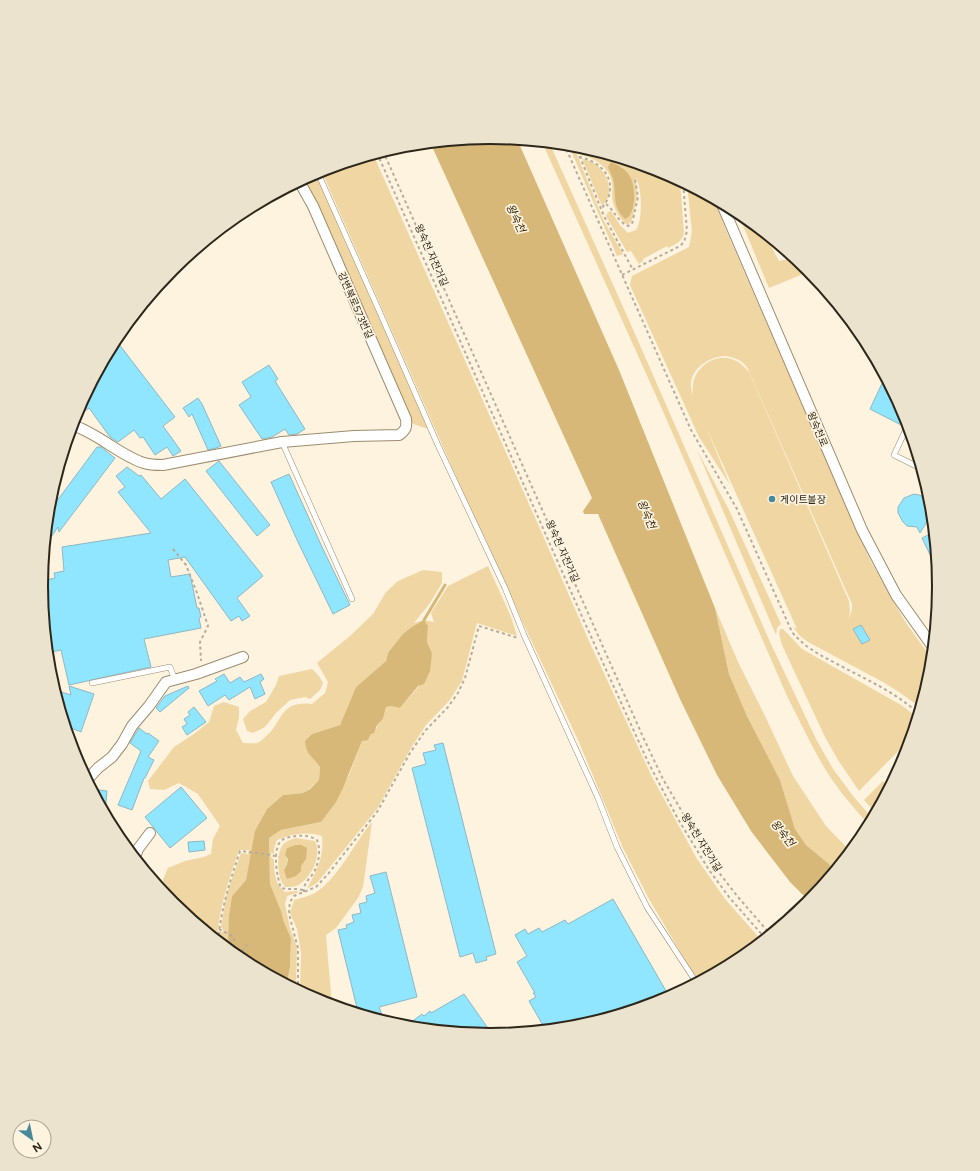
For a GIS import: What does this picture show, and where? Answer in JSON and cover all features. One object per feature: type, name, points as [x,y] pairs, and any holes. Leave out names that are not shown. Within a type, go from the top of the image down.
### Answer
[{"type":"street","name":"강변북로573번길","points":[[282,442],[354,436],[399,435],[404,431],[407,425],[406,419],[313,206],[302,186]]},
{"type":"street","name":"왕숙천로","points":[[725,211],[862,530],[896,595],[928,640]]},
{"type":"street","points":[[77,427],[96,436],[129,457],[146,464],[163,465],[282,442]]},
{"type":"street","points":[[91,775],[112,757],[122,744],[132,726],[149,706],[166,682],[243,657]]},
{"type":"street","points":[[137,852],[150,833]]},
{"type":"lane","points":[[320,178],[437,443],[505,588],[524,635],[598,798],[618,848],[647,907],[693,978]]},
{"type":"lane","points":[[905,432],[894,455],[916,466]]},
{"type":"lane","points":[[282,442],[352,599]]},
{"type":"lane","points":[[92,683],[170,667],[175,680]]},
{"type":"path","points":[[567,150],[691,430],[737,509],[792,632],[812,651],[886,690],[914,710]]},
{"type":"path","points":[[577,152],[601,209],[633,270]]},
{"type":"path","points":[[385,157],[640,730],[663,778],[713,865],[766,930]]},
{"type":"path","points":[[579,157],[595,162],[606,173],[610,186],[609,196],[606,204],[601,209]]},
{"type":"path","name":"왕숙천 자전거길","points":[[380,158],[473,366],[584,622],[648,762],[678,820],[709,870],[729,897],[761,934]]},
{"type":"path","points":[[606,204],[612,209],[624,225],[628,226],[632,224],[638,198],[635,179]]},
{"type":"path","points":[[622,275],[680,246],[684,242],[687,231],[684,188]]},
{"type":"path","points":[[173,549],[186,565],[208,626],[200,642],[200,655],[203,670]]},
{"type":"path","points":[[298,983],[298,948],[289,910],[290,902],[294,896],[316,886],[328,874],[377,812],[410,753],[425,731],[448,707],[458,693],[465,678],[479,626],[518,638]]},
{"type":"path","points":[[310,836],[317,840],[320,847],[319,858],[313,873],[304,885],[304,891],[296,888],[289,890],[281,888],[276,864],[278,857],[277,850],[280,842],[286,838],[310,836]]},
{"type":"path","points":[[219,934],[227,889],[240,851],[278,857]]},
{"type":"path","points":[[220,929],[234,937],[234,946]]},
{"type":"path","points":[[242,951],[247,945]]},
{"type":"shaded area","points":[[544,147],[552,148],[770,642],[816,739],[833,769],[869,814],[865,820],[852,806],[827,772],[787,696],[662,409]]},
{"type":"shaded area","points":[[571,151],[576,152],[604,221],[623,254],[617,256]]},
{"type":"shaded area","points":[[580,153],[632,167],[681,187],[684,233],[680,241],[671,247],[668,248],[667,246],[643,259],[643,261],[639,264],[631,251],[627,252],[606,216],[608,212],[611,211],[620,225],[628,233],[636,230],[640,219],[641,204],[640,189],[636,178],[637,198],[632,220],[627,225],[621,219],[612,199],[612,182],[608,172],[601,164],[591,158],[581,155]]},
{"type":"shaded area","points":[[375,159],[589,641],[652,777],[697,859],[725,899],[758,937],[736,953],[696,976],[691,970],[649,899],[623,848],[579,742],[485,542],[324,176]]},
{"type":"shaded area","points":[[582,159],[590,161],[596,165],[606,177],[609,185],[609,192],[607,199],[602,206]]},
{"type":"shaded area","points":[[318,178],[428,429],[413,424],[359,297],[305,184]]},
{"type":"shaded area","points":[[688,190],[717,207],[726,230],[870,560],[906,623],[927,652],[924,672],[916,704],[883,682],[808,642],[800,636],[793,627],[797,629],[706,427],[730,485],[699,437],[630,285],[632,276],[689,247],[692,232]],"holes":[[[725,356],[741,361],[748,369],[852,604],[852,610],[848,620],[850,612],[849,601],[749,372],[738,362],[728,358],[710,361],[696,374],[693,384],[693,395],[691,380],[698,368],[704,363],[718,357]]]},
{"type":"shaded area","points":[[742,222],[772,245],[779,261],[788,259],[803,274],[769,288]]},
{"type":"shaded area","points":[[697,450],[729,510],[781,624],[777,628],[776,635]]},
{"type":"shaded area","points":[[488,566],[511,617],[517,636],[477,623],[462,681],[449,701],[426,725],[411,748],[377,809],[317,883],[307,889],[317,870],[321,858],[322,836],[305,833],[277,840],[274,854],[271,853],[271,857],[274,860],[274,869],[277,882],[285,892],[300,892],[287,896],[285,904],[290,928],[297,947],[296,983],[288,978],[290,967],[291,938],[270,884],[269,838],[281,830],[321,822],[349,775],[362,741],[369,739],[371,733],[377,728],[377,725],[383,719],[386,707],[391,706],[400,708],[419,686],[432,653],[427,642],[428,626],[388,653],[386,661],[356,687],[340,725],[312,734],[310,756],[316,760],[320,767],[319,780],[303,793],[283,795],[267,809],[256,831],[246,880],[232,896],[229,915],[228,941],[220,935],[220,931],[223,932],[221,927],[227,893],[241,853],[248,854],[249,850],[239,850],[222,905],[217,933],[177,898],[164,883],[163,880],[168,868],[185,861],[211,854],[213,839],[220,826],[198,794],[179,783],[164,790],[150,789],[148,781],[174,747],[209,722],[214,706],[224,702],[239,707],[239,717],[236,730],[243,743],[257,743],[270,732],[287,709],[301,704],[312,704],[325,693],[328,682],[317,663],[350,636],[373,614],[386,592],[398,581],[423,570],[442,572],[442,583],[430,603],[414,623],[424,620],[434,622],[431,613],[448,586]]},
{"type":"shaded area","points":[[715,608],[738,662],[793,776],[826,826],[846,847],[831,867],[806,845],[795,829],[780,780],[747,716],[729,674]]},
{"type":"shaded area","points":[[780,629],[783,629],[802,649],[901,705],[913,714],[901,749],[859,791],[838,760],[825,737],[782,645],[779,634]]},
{"type":"shaded area","points":[[312,669],[323,683],[320,690],[310,699],[305,697],[290,700],[276,713],[265,727],[253,733],[247,731],[243,719],[250,711],[266,702],[276,685],[279,676]]},
{"type":"shaded area","points":[[883,781],[885,783],[872,809],[864,800]]},
{"type":"shaded area","points":[[372,822],[363,887],[358,898],[336,928],[326,935],[331,998],[300,984],[301,953],[297,929],[290,913],[294,900],[315,893],[331,879]]},
{"type":"shaded area","points":[[296,838],[315,841],[317,852],[315,865],[312,871],[300,884],[297,886],[285,887],[279,874],[279,852],[283,844]],"holes":[[[295,845],[301,845],[301,866],[284,870],[288,854],[287,848]]]},
{"type":"water","name":"왕숙천","points":[[461,144],[519,144],[619,370],[715,608],[729,674],[747,716],[780,780],[795,829],[806,845],[831,867],[804,896],[790,882],[751,831],[717,775],[680,699],[598,514],[584,514],[583,511],[592,498],[432,147]]},
{"type":"water","points":[[611,162],[619,166],[629,175],[633,185],[634,199],[632,212],[625,219],[618,209],[615,200],[613,179],[608,167]]},
{"type":"water","points":[[424,620],[428,626],[427,642],[432,653],[430,671],[424,684],[418,686],[400,708],[391,706],[386,707],[383,719],[377,725],[374,733],[371,734],[368,740],[362,741],[336,802],[321,822],[281,830],[269,838],[270,884],[291,938],[290,967],[288,978],[244,953],[228,941],[229,915],[232,896],[246,880],[255,831],[267,809],[283,795],[303,793],[310,789],[319,780],[320,767],[309,753],[305,741],[312,734],[340,725],[356,687],[386,661],[388,653],[403,634]]},
{"type":"water","points":[[295,845],[301,845],[307,848],[306,859],[301,866],[301,871],[296,876],[287,879],[284,870],[288,859],[285,855],[287,848]]},
{"type":"building","points":[[119,344],[175,417],[163,426],[181,451],[173,456],[167,447],[155,455],[143,437],[140,438],[134,430],[118,442],[110,437],[89,408],[84,412],[107,364]]},
{"type":"building","points":[[269,365],[278,379],[275,381],[305,429],[297,434],[289,435],[285,429],[272,437],[262,439],[239,405],[251,397],[242,382]]},
{"type":"building","points":[[882,383],[902,425],[870,409]]},
{"type":"building","points":[[198,398],[221,446],[208,450],[192,414],[189,417],[183,408]]},
{"type":"building","points":[[97,447],[101,447],[115,458],[59,532],[58,527],[51,537],[55,503]]},
{"type":"building","points":[[219,461],[270,525],[257,536],[206,471]]},
{"type":"building","points":[[127,467],[139,476],[141,475],[161,499],[185,479],[263,576],[237,598],[250,616],[242,621],[239,616],[231,621],[185,557],[168,560],[171,577],[190,574],[197,608],[199,608],[201,617],[199,618],[201,628],[144,639],[151,667],[69,685],[61,650],[53,652],[49,614],[48,580],[55,578],[54,573],[64,571],[62,547],[151,533],[118,492],[125,487],[116,476]]},
{"type":"building","points":[[289,474],[350,605],[333,614],[271,482]]},
{"type":"building","points":[[914,494],[923,497],[927,522],[920,533],[917,527],[907,526],[898,513],[898,507],[904,498]]},
{"type":"building","points":[[929,535],[931,557],[922,538]]},
{"type":"building","points":[[861,625],[870,640],[862,644],[853,629]]},
{"type":"building","points":[[224,674],[230,683],[240,677],[244,682],[261,674],[264,679],[260,682],[265,694],[255,699],[250,687],[229,700],[225,695],[208,706],[199,691],[217,681],[215,679]]},
{"type":"building","points":[[69,686],[94,694],[81,732],[71,728],[61,692],[71,695]]},
{"type":"building","points":[[188,686],[189,688],[160,712],[156,708],[165,696]]},
{"type":"building","points":[[194,707],[206,722],[187,735],[182,727],[187,724],[184,719],[190,715],[188,712]]},
{"type":"building","points":[[139,728],[159,741],[148,757],[154,760],[144,778],[132,810],[118,805],[141,751],[130,743]]},
{"type":"building","points":[[443,743],[496,954],[486,957],[487,960],[476,963],[473,953],[460,957],[412,768],[426,764],[423,753],[436,750],[434,745]]},
{"type":"building","points":[[181,787],[207,818],[170,848],[145,817]]},
{"type":"building","points":[[99,790],[107,791],[106,804]]},
{"type":"building","points":[[204,841],[205,850],[189,852],[188,842]]},
{"type":"building","points":[[386,872],[417,997],[379,1007],[381,1013],[357,1006],[338,930],[347,928],[346,925],[354,922],[352,915],[361,913],[359,904],[367,902],[366,896],[375,893],[370,876]]},
{"type":"building","points":[[613,899],[666,991],[632,1004],[604,1012],[576,1019],[542,1025],[529,1001],[536,997],[533,993],[535,993],[517,962],[527,956],[515,935],[525,929],[528,934],[539,928],[542,932],[565,920],[568,924]]},
{"type":"building","points":[[464,994],[488,1028],[461,1027],[413,1021],[422,1014],[424,1016],[430,1011],[431,1013]]},
{"type":"waterway","points":[[424,620],[445,585]]},
{"type":"place","name":"게이트볼장","points":[[772,499]]}]
